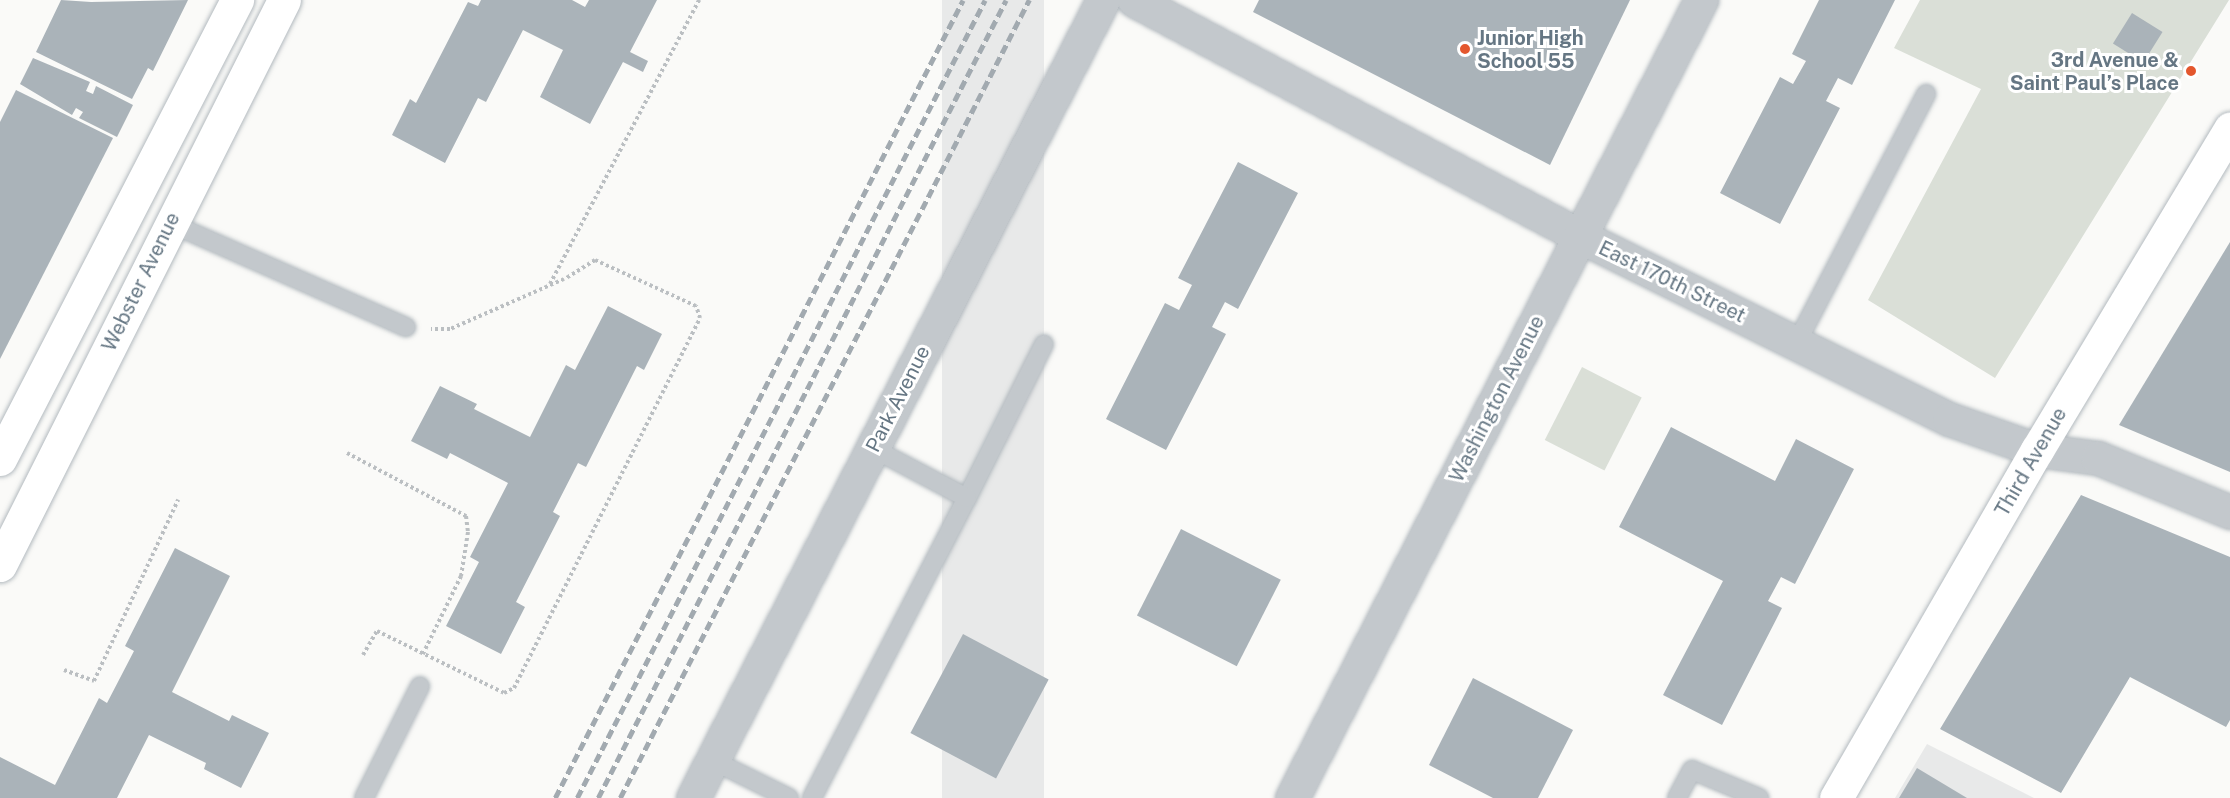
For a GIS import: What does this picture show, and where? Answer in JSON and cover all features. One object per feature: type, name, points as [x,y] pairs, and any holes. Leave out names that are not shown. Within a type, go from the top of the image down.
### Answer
[{"type":"main road","points":[[0,459],[237,0]]},
{"type":"main road","name":"Webster Avenue","points":[[0,565],[284,0]]},
{"type":"main road","name":"Third Avenue","points":[[1836,798],[2037,450],[2230,129]]},
{"type":"street","name":"Park Avenue","points":[[693,798],[1103,0]]},
{"type":"street","name":"East 170th Street","points":[[1134,0],[1580,236],[1948,419],[2037,450],[2098,458],[2230,512]]},
{"type":"street","name":"Washington Avenue","points":[[1292,798],[1701,0]]},
{"type":"lane","points":[[1796,344],[1926,94]]},
{"type":"lane","points":[[170,223],[406,327]]},
{"type":"lane","points":[[812,798],[1044,344]]},
{"type":"lane","points":[[872,448],[967,498]]},
{"type":"lane","points":[[364,798],[420,686]]},
{"type":"lane","points":[[712,760],[789,798]]},
{"type":"lane","points":[[1677,798],[1692,770],[1759,798]]},
{"type":"path","points":[[550,285],[699,0]]},
{"type":"path","points":[[363,655],[377,631],[504,693],[514,688],[700,318],[696,306],[595,260],[550,285],[450,329],[406,327]]},
{"type":"path","points":[[347,453],[466,516],[468,532],[461,576],[423,654]]},
{"type":"path","points":[[64,670],[94,681],[178,500]]},
{"type":"shaded area","points":[[942,0],[1044,0],[1044,798],[942,798]]},
{"type":"shaded area","points":[[1920,0],[2229,0],[1995,378],[1868,300],[1981,89],[1894,48]]},
{"type":"shaded area","points":[[1582,367],[1642,397],[1604,470],[1545,440]]},
{"type":"shaded area","points":[[1927,744],[2034,798],[1895,798]]},
{"type":"building","points":[[61,0],[91,2],[188,0],[153,71],[148,68],[132,99],[36,52]]},
{"type":"building","points":[[481,0],[572,0],[585,7],[589,0],[657,0],[630,52],[648,61],[643,72],[623,62],[590,124],[540,97],[563,50],[523,30],[486,102],[478,98],[445,163],[392,135],[410,99],[416,103],[468,2],[478,6]]},
{"type":"building","name":"Junior High School 55","points":[[1259,0],[1630,0],[1550,165],[1253,12]]},
{"type":"building","points":[[1819,0],[1895,0],[1852,85],[1838,78],[1826,101],[1840,108],[1780,224],[1720,193],[1780,77],[1793,84],[1806,61],[1792,54]]},
{"type":"building","points":[[2132,13],[2163,32],[2143,63],[2113,44]]},
{"type":"building","points":[[33,58],[90,82],[86,91],[93,94],[96,86],[133,105],[117,137],[79,118],[83,112],[76,108],[72,115],[20,84]]},
{"type":"building","points":[[16,90],[113,138],[0,359],[0,122]]},
{"type":"building","points":[[1238,162],[1298,193],[1238,309],[1225,302],[1212,327],[1226,334],[1166,450],[1106,419],[1165,303],[1179,310],[1192,285],[1178,278]]},
{"type":"building","points":[[2230,242],[2230,472],[2119,425]]},
{"type":"building","points":[[608,306],[662,334],[644,370],[637,366],[586,467],[578,463],[553,512],[560,516],[516,602],[525,607],[501,654],[446,626],[479,562],[470,557],[508,483],[450,453],[447,459],[411,441],[440,386],[477,404],[474,409],[530,437],[566,365],[575,370]]},
{"type":"building","points":[[1671,427],[1775,481],[1796,439],[1854,469],[1795,584],[1781,577],[1768,601],[1782,608],[1722,725],[1663,695],[1723,581],[1619,527]]},
{"type":"building","points":[[2081,495],[2230,557],[2230,720],[2226,727],[2130,677],[2061,793],[1940,729]]},
{"type":"building","points":[[1181,529],[1281,580],[1237,666],[1137,615]]},
{"type":"building","points":[[175,548],[230,576],[172,692],[229,721],[232,715],[269,733],[241,788],[204,769],[206,763],[149,735],[117,798],[0,798],[0,757],[55,785],[99,698],[107,703],[134,651],[125,646]]},
{"type":"building","points":[[963,634],[1049,680],[996,778],[910,733]]},
{"type":"building","points":[[1473,678],[1573,730],[1538,798],[1493,798],[1429,765]]},
{"type":"building","points":[[1917,768],[1967,798],[1899,798]]},
{"type":"railway","points":[[555,798],[963,0]]},
{"type":"railway","points":[[577,798],[985,0]]},
{"type":"railway","points":[[598,798],[1006,0]]},
{"type":"railway","points":[[620,798],[1029,0]]},
{"type":"place","name":"Junior High School 55","points":[[1465,49]]},
{"type":"place","name":"3rd Avenue & Saint Paul’s Place","points":[[2191,71]]}]
